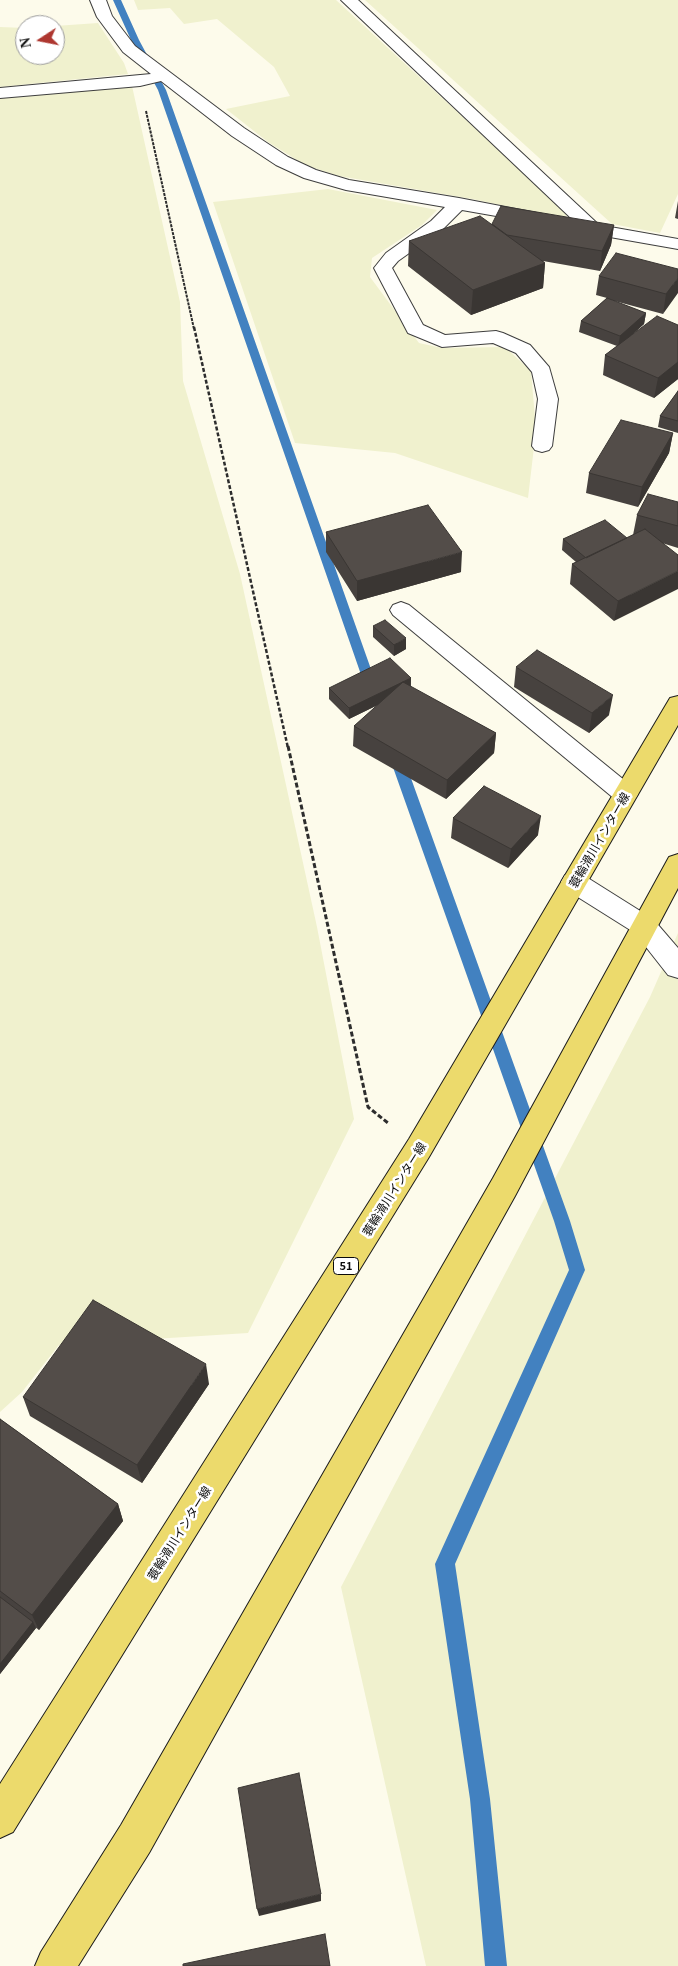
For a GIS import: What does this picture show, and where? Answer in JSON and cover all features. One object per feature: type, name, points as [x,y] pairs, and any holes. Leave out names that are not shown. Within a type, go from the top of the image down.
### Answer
[{"type":"main road","name":"蓑輪滑川インター線","points":[[0,1819],[419,1148],[678,704]]},
{"type":"main road","points":[[55,1966],[136,1839],[499,1196],[678,864]]},
{"type":"street","points":[[98,0],[105,17],[129,49],[161,76],[245,137],[282,161],[310,174],[346,185],[459,203],[678,244]]},
{"type":"street","points":[[349,0],[593,229]]},
{"type":"street","points":[[0,94],[140,81],[161,76]]},
{"type":"street","points":[[459,203],[437,226],[392,257],[383,268],[415,329],[442,341],[496,338],[523,349],[542,371],[548,399],[542,446]]},
{"type":"street","points":[[401,610],[625,794]]},
{"type":"street","points":[[574,882],[644,926],[678,967]]},
{"type":"path","points":[[140,81],[368,1107],[419,1148]]},
{"type":"green space","points":[[134,0],[336,0],[569,215],[558,217],[472,199],[339,176],[305,165],[268,142],[226,109],[290,96],[274,67],[217,19],[184,24],[170,8],[138,10]]},
{"type":"green space","points":[[365,0],[678,0],[678,194],[660,233],[612,224]]},
{"type":"green space","points":[[98,23],[124,63],[128,74],[0,87],[0,27],[15,28],[15,65],[65,65],[65,25]]},
{"type":"green space","points":[[132,86],[180,302],[183,381],[240,574],[317,927],[354,1119],[248,1333],[59,1345],[22,1392],[0,1412],[0,98]]},
{"type":"green space","points":[[328,189],[437,210],[422,225],[372,258],[370,277],[419,343],[442,348],[505,347],[531,371],[536,430],[528,498],[395,453],[295,443],[213,202]]},
{"type":"green space","points":[[678,933],[678,1966],[426,1966],[341,1587],[650,997]]},
{"type":"building","points":[[501,206],[614,225],[602,251],[507,235],[492,224]]},
{"type":"building","points":[[480,216],[545,263],[473,290],[409,241]]},
{"type":"building","points":[[616,253],[678,269],[678,278],[666,294],[599,276]]},
{"type":"building","points":[[607,298],[646,313],[620,336],[581,321]]},
{"type":"building","points":[[657,316],[678,325],[678,362],[658,378],[605,355]]},
{"type":"building","points":[[678,391],[678,421],[660,416]]},
{"type":"building","points":[[621,420],[673,433],[642,487],[589,473]]},
{"type":"building","points":[[648,494],[678,502],[678,526],[637,515]]},
{"type":"building","points":[[428,505],[462,552],[357,581],[326,532]]},
{"type":"building","points":[[605,520],[627,538],[586,558],[563,539]]},
{"type":"building","points":[[645,529],[678,555],[678,571],[618,601],[572,564]]},
{"type":"building","points":[[385,620],[406,638],[394,645],[373,626]]},
{"type":"building","points":[[537,650],[613,695],[592,713],[516,667]]},
{"type":"building","points":[[390,658],[411,678],[349,708],[329,688]]},
{"type":"building","points":[[403,682],[496,733],[447,780],[354,726]]},
{"type":"building","points":[[484,786],[541,816],[511,849],[453,818]]},
{"type":"building","points":[[93,1300],[206,1364],[137,1465],[23,1397]]},
{"type":"building","points":[[0,1419],[118,1504],[32,1615],[0,1591]]},
{"type":"building","points":[[0,1597],[33,1622],[0,1664]]},
{"type":"building","points":[[299,1773],[321,1894],[257,1909],[238,1788]]},
{"type":"building","points":[[325,1934],[330,1966],[183,1966],[183,1964]]},
{"type":"waterway","points":[[117,0],[135,40],[162,90],[372,689]]},
{"type":"waterway","points":[[396,756],[562,1221],[577,1270],[445,1564],[480,1799],[496,1966]]}]
